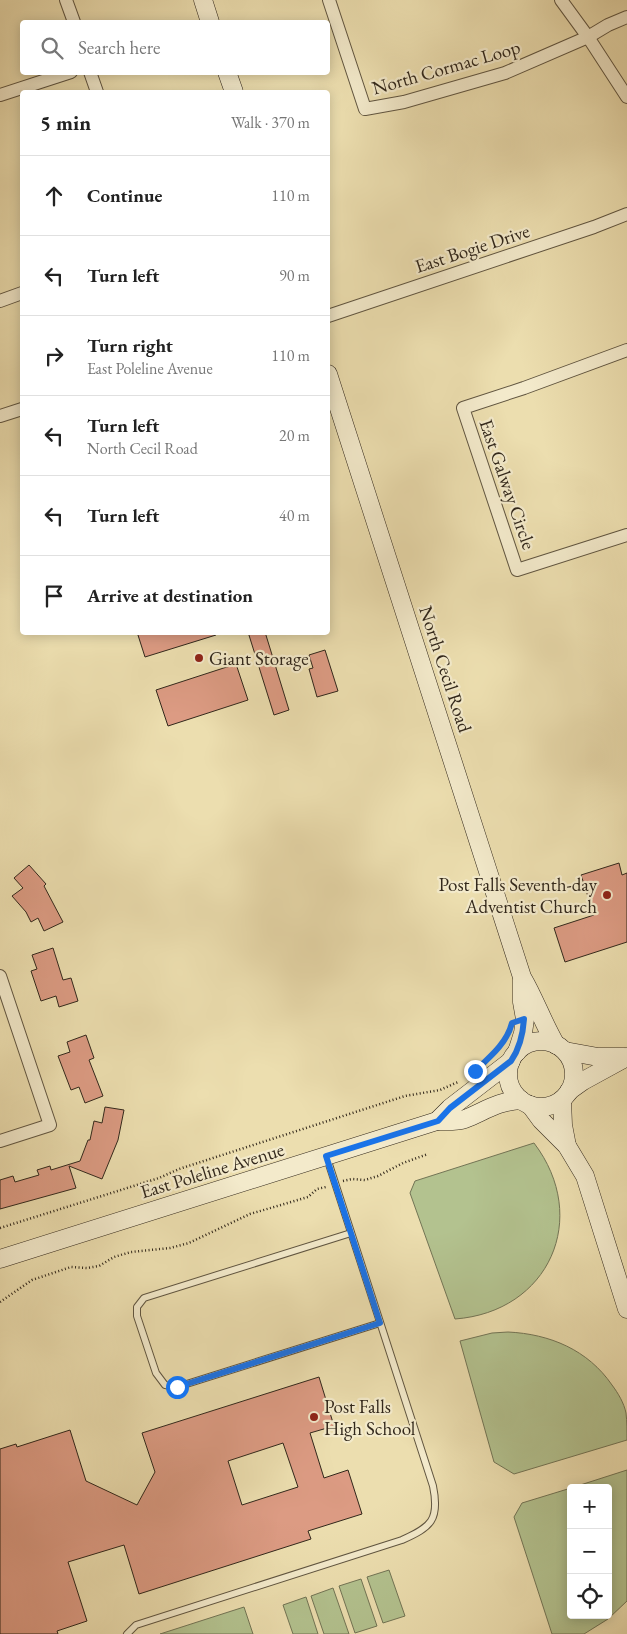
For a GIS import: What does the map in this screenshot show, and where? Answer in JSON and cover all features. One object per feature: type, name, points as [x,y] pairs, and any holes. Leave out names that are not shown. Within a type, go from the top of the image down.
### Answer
[{"type":"street","points":[[66,0],[73,20]]},
{"type":"street","points":[[202,0],[209,20]]},
{"type":"street","name":"North Cormac Loop","points":[[329,0],[366,109],[404,102],[505,73],[588,38]]},
{"type":"street","points":[[561,0],[627,97]]},
{"type":"street","points":[[588,38],[608,25],[627,18]]},
{"type":"street","points":[[0,95],[63,75]]},
{"type":"street","points":[[91,75],[96,90]]},
{"type":"street","points":[[228,75],[233,90]]},
{"type":"street","name":"East Bogie Drive","points":[[330,315],[594,227],[627,214]]},
{"type":"street","points":[[0,301],[20,294]]},
{"type":"street","name":"East Galway Circle","points":[[627,350],[463,408],[517,570],[627,535]]},
{"type":"street","name":"North Cecil Road","points":[[330,380],[522,977],[533,996],[540,1016],[560,1048]]},
{"type":"street","points":[[0,416],[20,410]]},
{"type":"street","points":[[0,976],[50,1125],[0,1141]]},
{"type":"street","name":"North Cecil Road","points":[[514,1056],[523,1033],[522,977]]},
{"type":"street","points":[[526,1103],[541,1107],[552,1105],[566,1096],[583,1080],[627,1057],[598,1057],[560,1048],[546,1042],[535,1042],[525,1046],[514,1056],[508,1071],[513,1092],[567,1146],[585,1176],[627,1309]]},
{"type":"street","points":[[560,1048],[571,1060],[574,1070],[573,1081],[566,1096],[563,1125],[567,1146]]},
{"type":"street","name":"East Poleline Avenue","points":[[438,1121],[450,1108],[514,1056]]},
{"type":"street","name":"East Poleline Avenue","points":[[0,1259],[438,1121],[450,1122],[464,1119],[507,1100],[526,1103]]},
{"type":"lane","points":[[127,1634],[136,1625],[402,1540],[428,1526],[434,1514],[436,1502],[433,1486],[326,1156]]},
{"type":"lane","points":[[351,1233],[144,1298],[137,1307],[137,1316],[156,1373],[165,1385],[177,1387],[380,1323]]},
{"type":"path","points":[[489,1057],[506,1038]]},
{"type":"path","points":[[0,1228],[405,1096],[440,1090],[460,1081]]},
{"type":"path","points":[[0,1302],[32,1280],[71,1268],[99,1266],[114,1257],[130,1252],[170,1248],[188,1243],[250,1214],[308,1196],[317,1189],[352,1179],[364,1180],[378,1176],[403,1163],[428,1154]]},
{"type":"green space","points":[[534,1143],[551,1172],[559,1201],[559,1230],[551,1256],[536,1280],[515,1299],[488,1313],[455,1319],[410,1193],[415,1181]]},
{"type":"green space","points":[[492,1333],[524,1333],[553,1340],[580,1353],[592,1362],[619,1395],[626,1413],[627,1440],[514,1474],[494,1462],[460,1341]]},
{"type":"green space","points":[[627,1470],[627,1601],[612,1615],[612,1484],[583,1484]]},
{"type":"green space","points":[[567,1489],[567,1619],[608,1619],[584,1634],[552,1634],[514,1517],[522,1503]]},
{"type":"green space","points":[[389,1570],[405,1616],[383,1623],[367,1577]]},
{"type":"green space","points":[[361,1579],[377,1626],[355,1633],[339,1586]]},
{"type":"green space","points":[[333,1588],[349,1634],[324,1634],[311,1596]]},
{"type":"green space","points":[[306,1597],[318,1634],[293,1634],[283,1605]]},
{"type":"green space","points":[[244,1607],[253,1634],[160,1634]]},
{"type":"building","points":[[138,635],[216,635],[145,657]]},
{"type":"building","points":[[249,635],[266,635],[289,710],[274,715]]},
{"type":"building","points":[[325,650],[338,691],[317,697],[309,669],[313,668],[309,655]]},
{"type":"building","points":[[236,664],[248,700],[168,726],[156,690]]},
{"type":"building","name":"Post Falls Seventh-day Adventist Church","points":[[619,863],[622,875],[627,873],[627,942],[565,962],[554,928],[594,915],[581,875]]},
{"type":"building","points":[[29,865],[46,884],[44,886],[63,922],[44,931],[38,918],[31,922],[26,912],[12,896],[23,888],[14,878]]},
{"type":"building","points":[[53,948],[63,980],[71,978],[78,1001],[59,1007],[56,996],[41,1001],[31,971],[37,969],[32,955]]},
{"type":"building","points":[[86,1035],[94,1058],[89,1060],[103,1096],[85,1103],[79,1087],[71,1090],[58,1056],[70,1052],[67,1042]]},
{"type":"building","points":[[105,1107],[124,1110],[118,1140],[102,1179],[69,1166],[76,1188],[0,1209],[0,1180],[13,1176],[15,1182],[39,1175],[37,1170],[50,1166],[51,1170],[80,1161],[88,1140],[90,1140],[94,1121],[102,1123]]},
{"type":"building","points":[[319,1377],[334,1426],[310,1433],[324,1478],[348,1470],[362,1514],[308,1531],[311,1539],[139,1594],[124,1545],[68,1562],[87,1621],[57,1631],[58,1634],[0,1634],[0,1449],[16,1444],[17,1447],[70,1430],[86,1481],[137,1505],[155,1472],[142,1433]],"holes":[[[283,1443],[298,1487],[242,1505],[228,1461]]]},
{"type":"place","name":"Giant Storage","points":[[199,658]]},
{"type":"place","name":"Post Falls Seventh-day Adventist Church","points":[[607,895]]},
{"type":"place","name":"Post Falls High School","points":[[314,1417]]},
{"type":"route","points":[[177,1387],[380,1323],[326,1156],[438,1121],[464,1096],[499,1072],[511,1061],[517,1052],[523,1033],[524,1019],[512,1023],[510,1032],[501,1044],[475,1071]]}]
